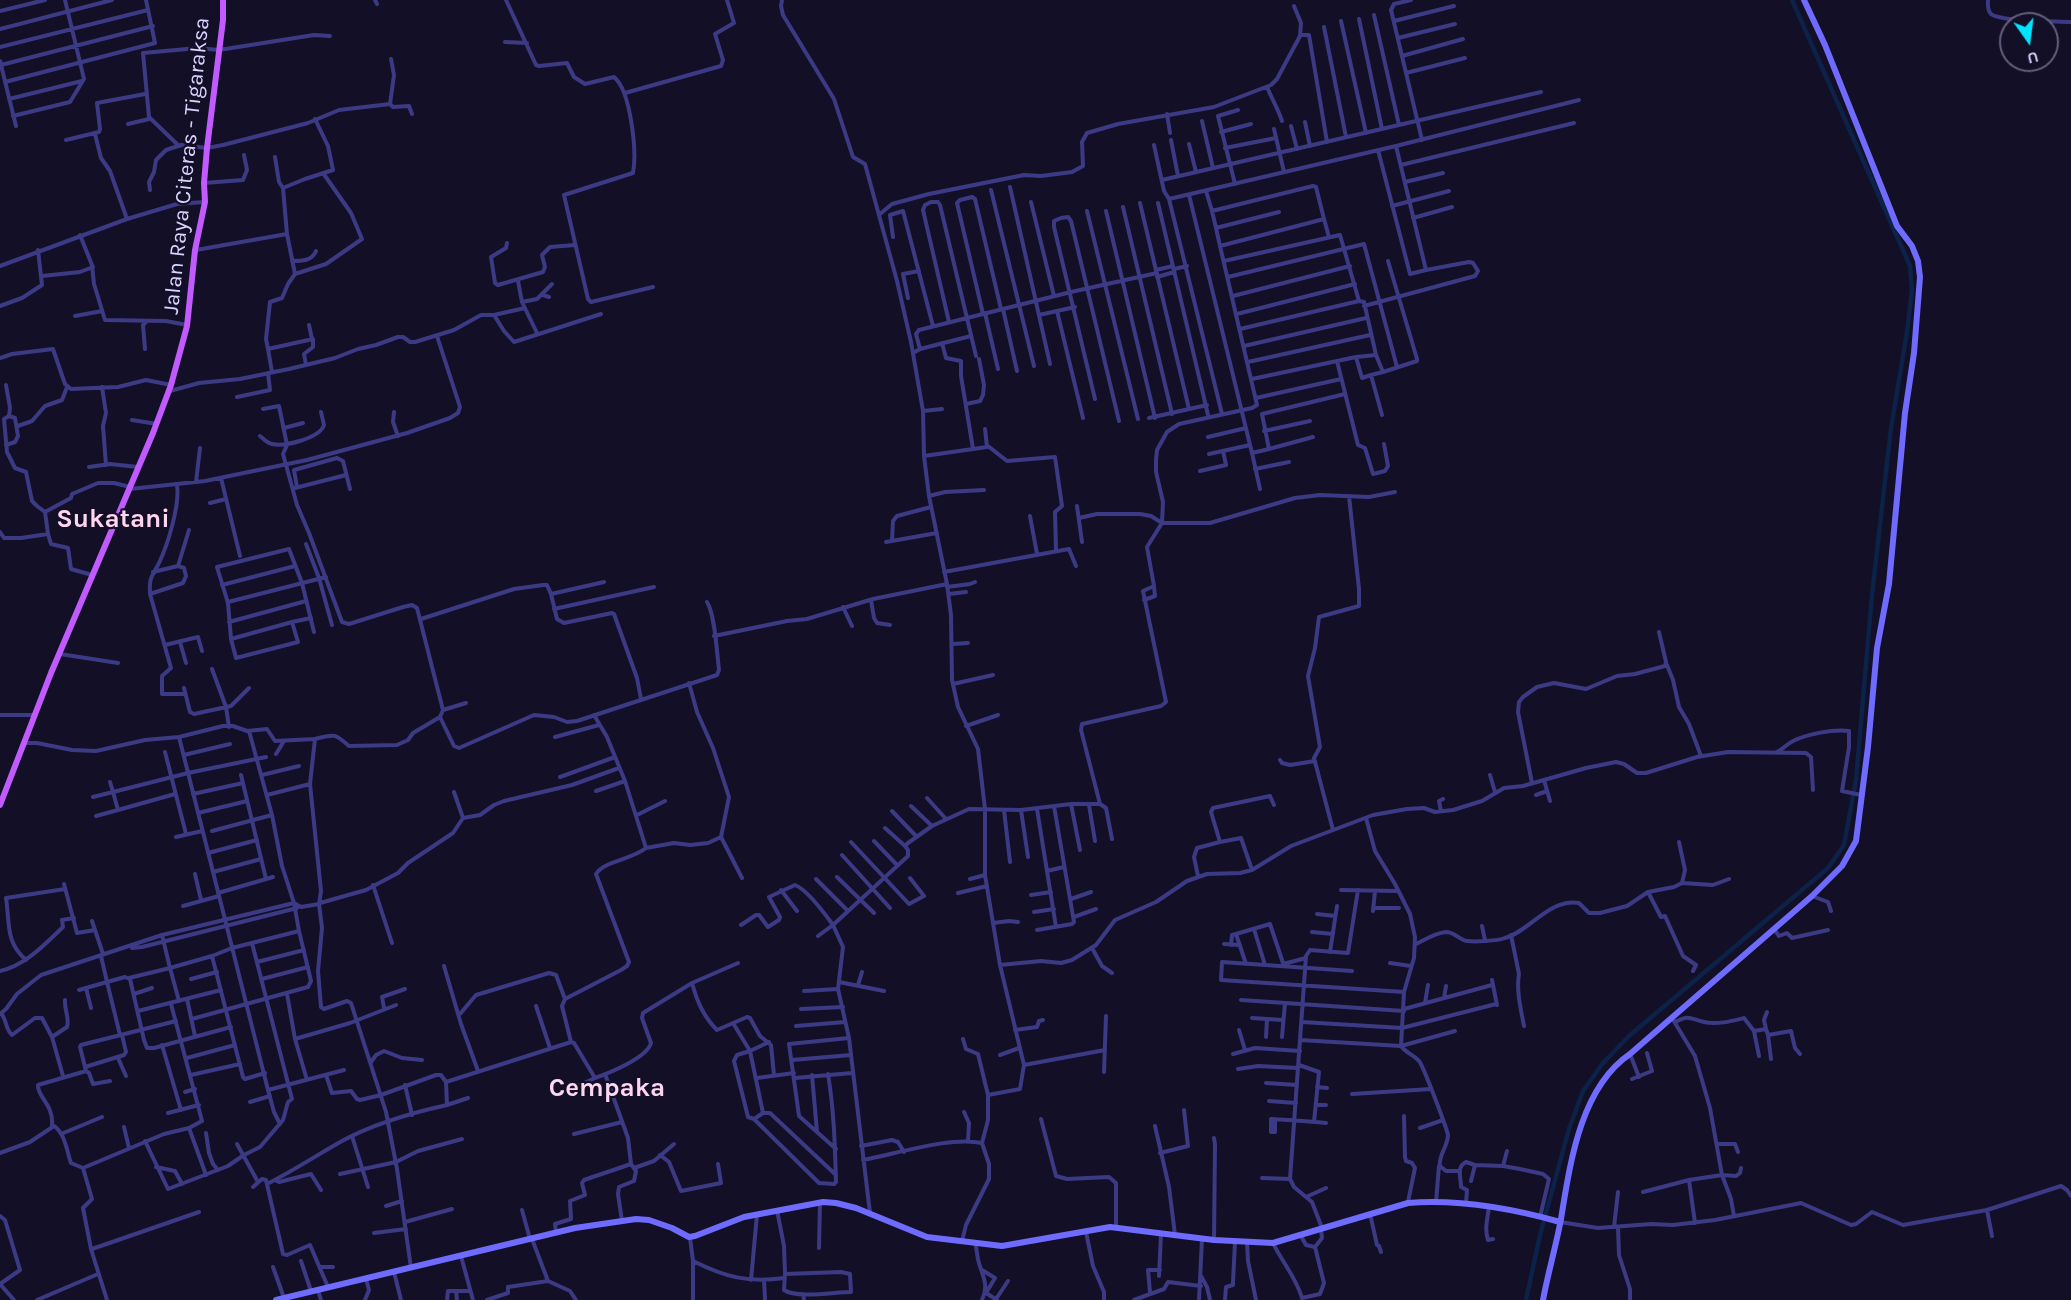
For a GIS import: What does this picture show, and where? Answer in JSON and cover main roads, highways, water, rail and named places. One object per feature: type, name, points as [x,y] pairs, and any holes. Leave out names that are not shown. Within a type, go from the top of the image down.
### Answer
[{"type":"main road","name":"Jalan Raya Citeras - Tigaraksa","points":[[0,805],[2,792],[25,743],[35,714],[157,424],[188,326],[195,250],[205,202],[207,148],[224,0]]},
{"type":"waterway","points":[[1526,1300],[1540,1235],[1569,1129],[1583,1091],[1603,1063],[1629,1036],[1828,868],[1844,845],[1856,780],[1872,595],[1891,428],[1912,290],[1910,266],[1792,0]]},
{"type":"district","name":"Sukatani","points":[[113,520]]},
{"type":"district","name":"Cempaka","points":[[607,1089]]}]
